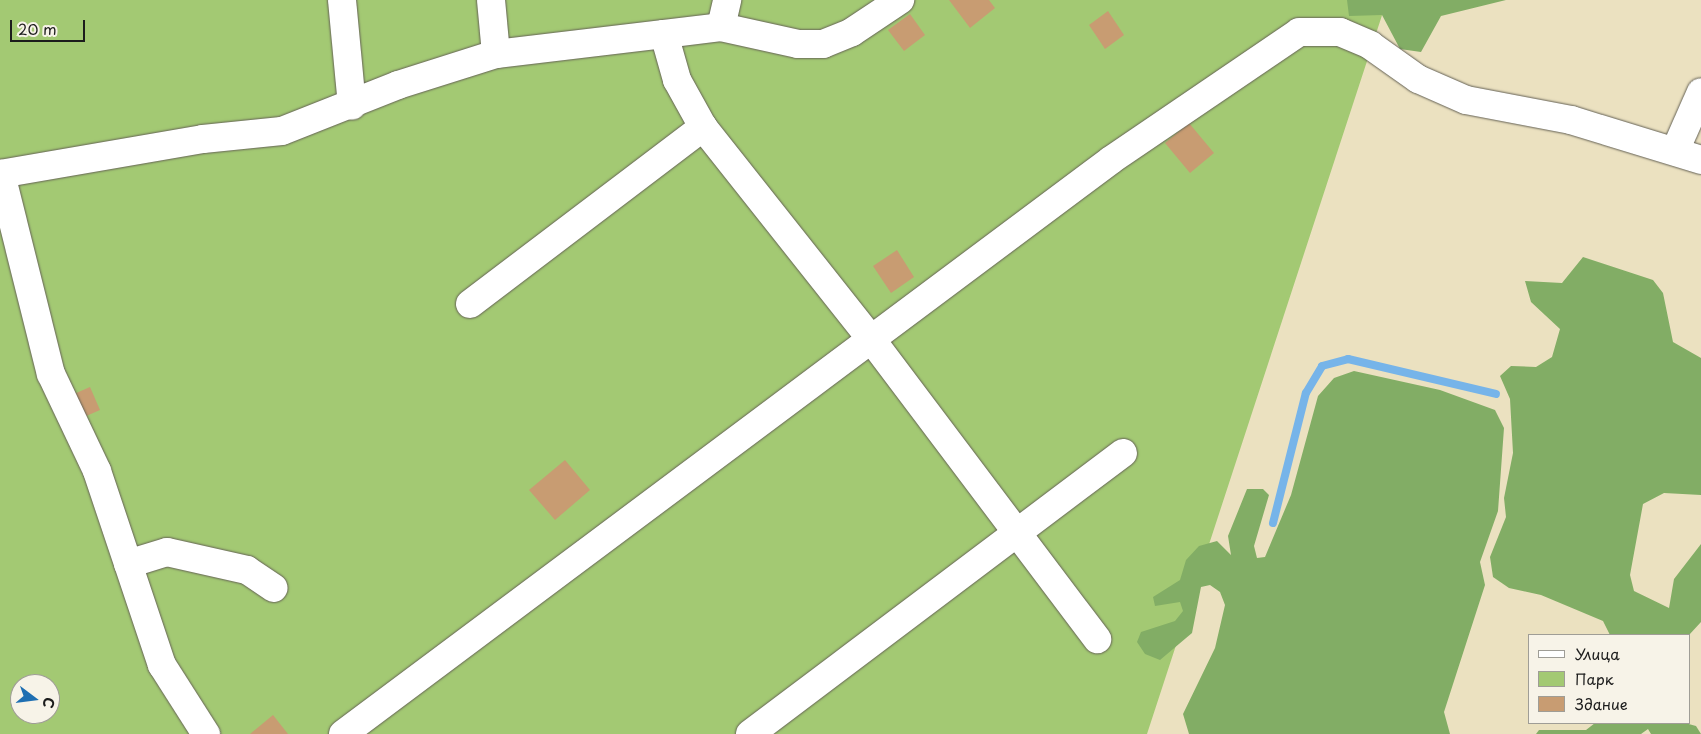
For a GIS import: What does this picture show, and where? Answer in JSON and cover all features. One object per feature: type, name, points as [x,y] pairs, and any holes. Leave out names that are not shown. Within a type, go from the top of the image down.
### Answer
[{"type":"street","points":[[342,0],[352,106]]},
{"type":"street","points":[[491,0],[496,54]]},
{"type":"street","points":[[721,27],[727,0]]},
{"type":"street","points":[[206,734],[162,666],[97,471],[51,374],[1,174],[137,149],[282,131],[352,106],[398,85],[496,54],[721,27],[798,44],[823,44],[852,32],[900,0]]},
{"type":"street","points":[[343,734],[1111,160],[1277,42],[1299,32],[1340,32],[1370,45],[1418,79],[1466,100],[1571,120],[1701,160]]},
{"type":"street","points":[[664,34],[677,80],[703,127],[871,339],[1016,534],[1097,639]]},
{"type":"street","points":[[1674,151],[1701,92]]},
{"type":"street","points":[[470,304],[703,127]]},
{"type":"street","points":[[750,734],[1123,454]]},
{"type":"street","points":[[128,564],[166,552],[247,570],[274,588]]},
{"type":"green space","points":[[0,0],[1387,0],[1147,734],[0,734]]},
{"type":"green space","points":[[1347,0],[1506,0],[1441,16],[1421,52],[1400,49],[1382,15],[1349,16]]},
{"type":"green space","points":[[1583,257],[1653,280],[1663,293],[1673,342],[1701,358],[1701,495],[1664,493],[1643,504],[1630,575],[1634,591],[1669,608],[1674,579],[1701,544],[1701,622],[1690,634],[1610,634],[1603,621],[1541,595],[1509,588],[1493,577],[1490,557],[1506,517],[1504,498],[1513,453],[1510,399],[1500,376],[1511,366],[1536,367],[1552,357],[1560,329],[1531,302],[1525,281],[1562,283]]},
{"type":"green space","points":[[1354,371],[1440,390],[1495,410],[1504,428],[1498,511],[1480,562],[1485,585],[1444,712],[1450,734],[1189,734],[1183,714],[1215,648],[1225,605],[1220,592],[1210,585],[1201,587],[1192,633],[1160,660],[1145,654],[1137,642],[1141,632],[1175,621],[1183,611],[1180,602],[1155,606],[1153,597],[1180,580],[1186,560],[1199,546],[1217,541],[1231,555],[1228,536],[1247,489],[1263,489],[1269,495],[1254,546],[1257,558],[1265,557],[1291,495],[1318,396],[1334,378]]},
{"type":"green space","points":[[1594,724],[1689,724],[1696,726],[1701,734],[1651,734],[1648,729],[1641,734],[1536,734],[1539,730],[1586,730]]},
{"type":"building","points":[[949,0],[989,0],[995,8],[970,28]]},
{"type":"building","points":[[1108,11],[1124,35],[1105,49],[1089,25]]},
{"type":"building","points":[[910,14],[925,35],[904,51],[888,30]]},
{"type":"building","points":[[1189,123],[1214,153],[1190,173],[1165,143]]},
{"type":"building","points":[[897,250],[914,277],[891,293],[873,266]]},
{"type":"building","points":[[90,387],[100,410],[84,417],[74,394]]},
{"type":"building","points":[[565,460],[590,490],[555,520],[529,490]]},
{"type":"building","points":[[273,715],[288,734],[250,734]]},
{"type":"waterway","points":[[1273,523],[1306,393],[1322,366],[1348,359],[1496,394]]}]
